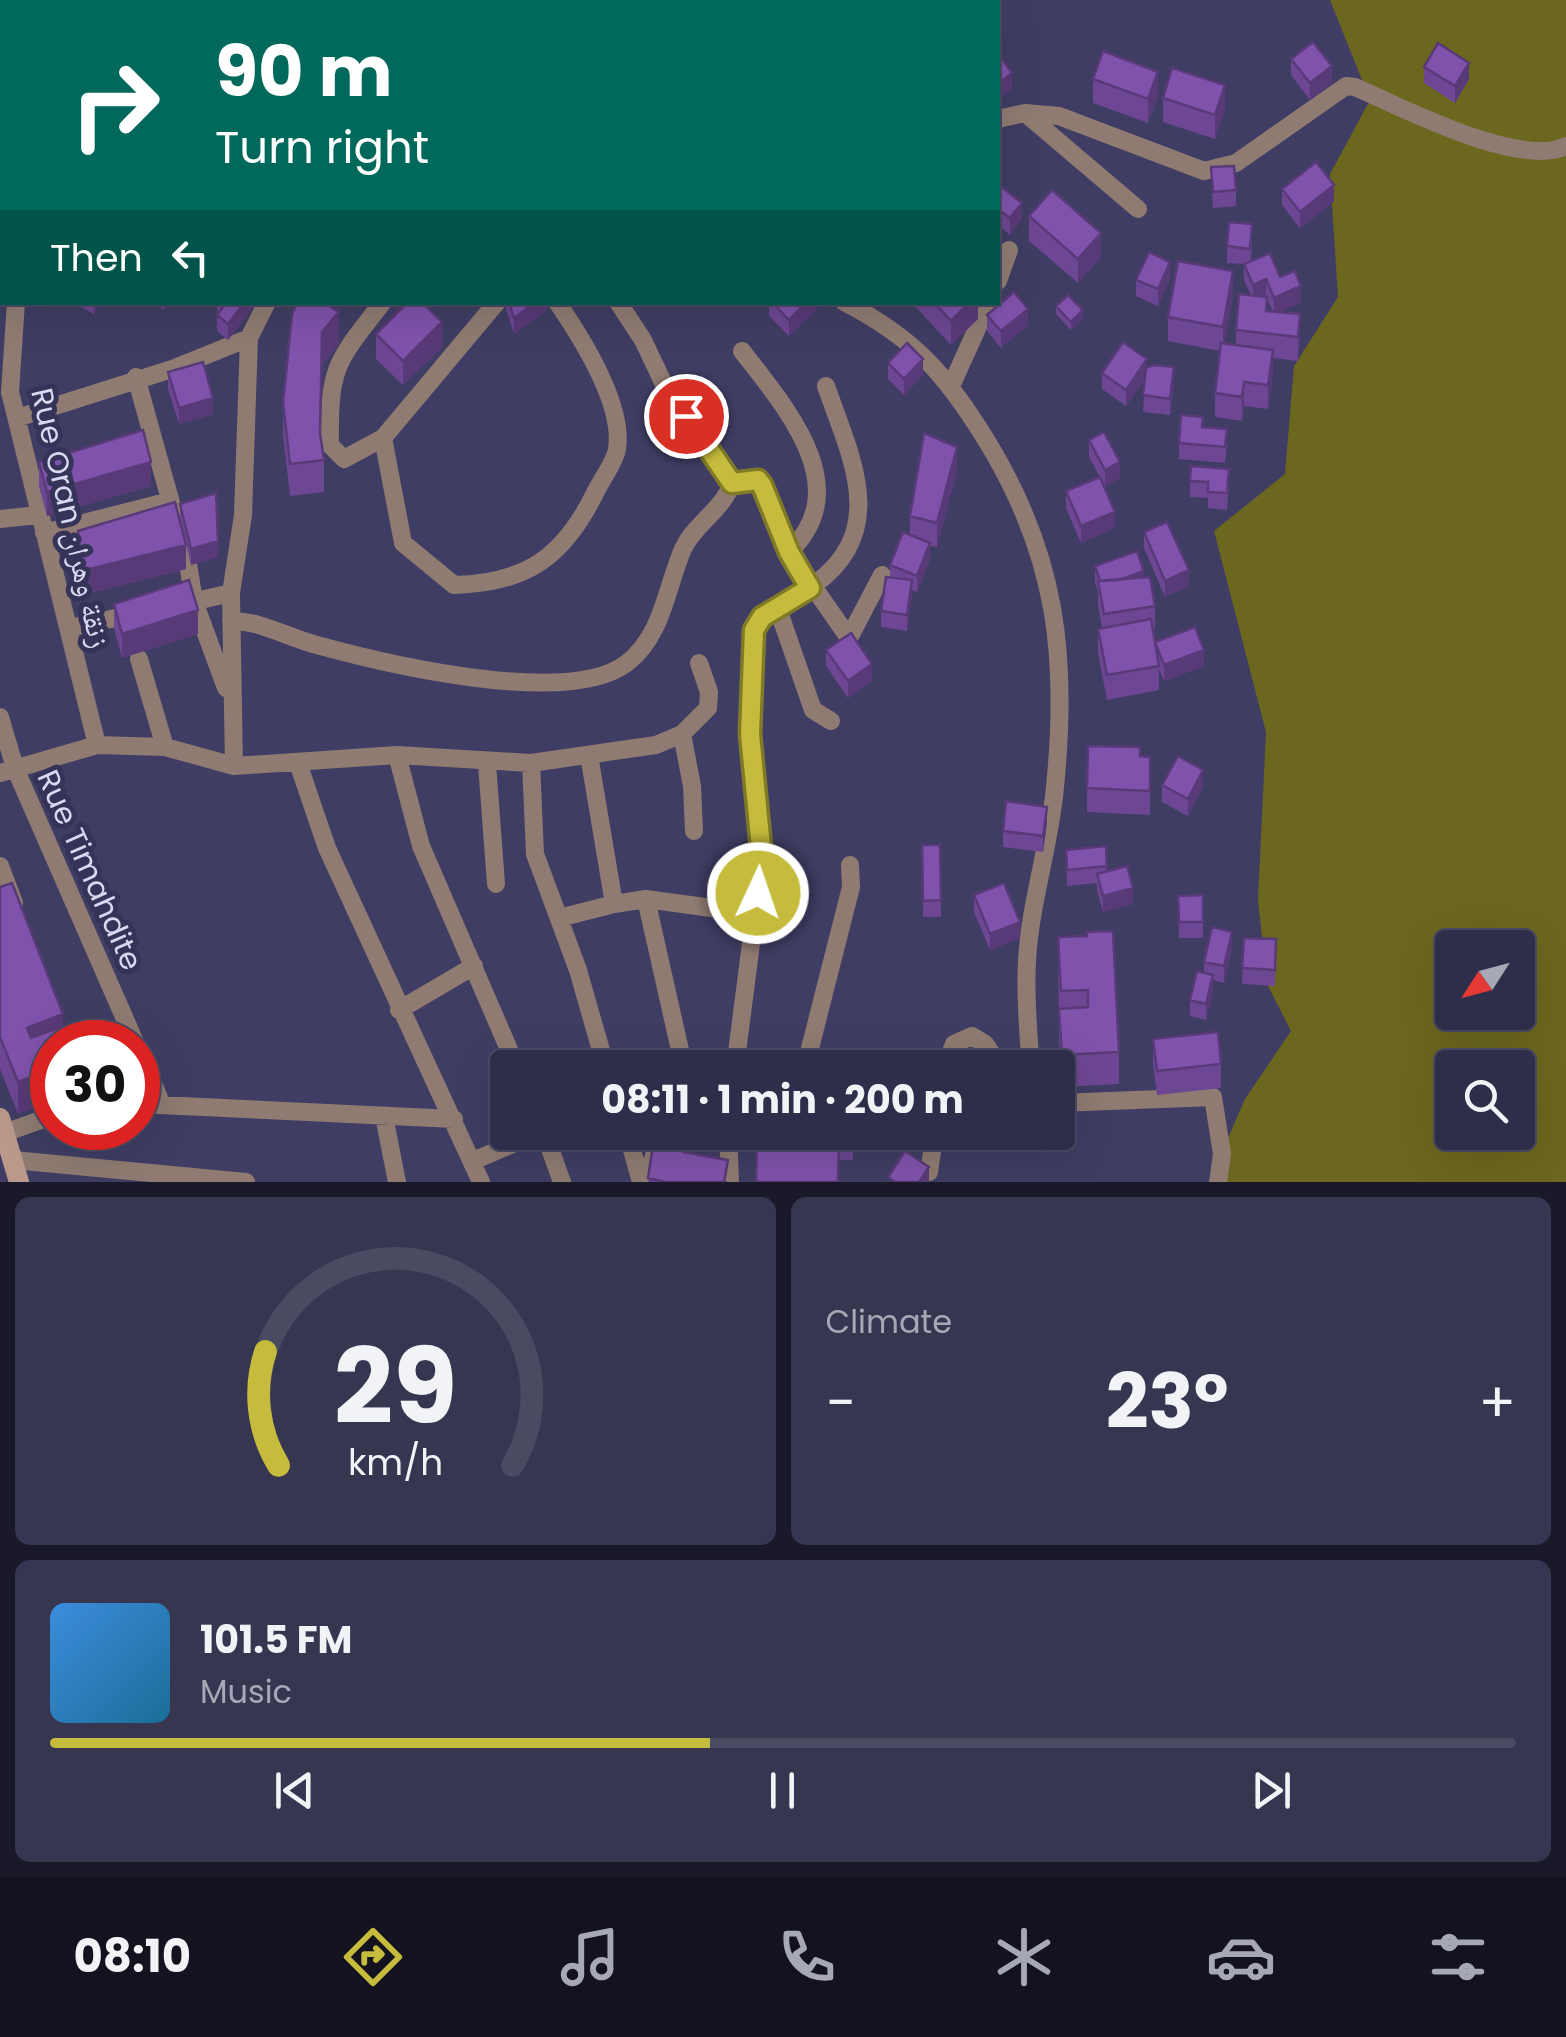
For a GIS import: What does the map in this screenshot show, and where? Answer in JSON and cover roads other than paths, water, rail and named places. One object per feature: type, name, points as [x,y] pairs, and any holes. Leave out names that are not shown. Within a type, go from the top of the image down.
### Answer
[{"type":"street","points":[[1000,119],[1024,112],[1059,116],[1204,171],[1236,162],[1346,86],[1495,146],[1557,151],[1566,146]]},
{"type":"street","points":[[1024,112],[1138,209]]},
{"type":"street","points":[[1000,275],[1009,250]]},
{"type":"street","points":[[234,766],[231,593],[243,515],[248,338],[265,305]]},
{"type":"street","points":[[382,305],[344,351],[330,384],[330,445],[344,459],[383,438],[494,305]]},
{"type":"street","points":[[383,438],[403,543],[454,585],[496,584],[538,568],[583,519],[617,449],[595,358],[559,305]]},
{"type":"street","points":[[620,305],[643,340],[668,393],[732,483]]},
{"type":"street","points":[[850,305],[887,324],[952,384],[1016,496],[1051,585],[1061,662],[1055,788],[1027,960],[1030,1050]]},
{"type":"street","points":[[952,384],[988,305]]},
{"type":"street","name":"Rue Oran زنقة وهران","points":[[10,308],[10,392],[97,745]]},
{"type":"street","points":[[17,418],[136,377],[172,369],[248,338]]},
{"type":"street","points":[[742,351],[785,406],[805,442],[816,473],[813,524],[789,552]]},
{"type":"street","points":[[136,377],[194,601],[230,696]]},
{"type":"street","points":[[738,1050],[762,858],[750,734],[754,630],[762,617],[824,578],[857,534],[860,487],[826,386]]},
{"type":"street","points":[[732,483],[758,480],[762,485],[789,552],[810,588],[849,638],[882,576]]},
{"type":"street","points":[[231,621],[256,621],[289,638],[382,663],[554,686],[598,679],[629,662],[662,618],[684,546],[727,498],[732,483]]},
{"type":"street","points":[[0,519],[41,524],[170,501]]},
{"type":"street","points":[[70,628],[231,593]]},
{"type":"street","points":[[778,608],[813,710],[831,721]]},
{"type":"street","points":[[139,658],[165,747]]},
{"type":"street","points":[[8,770],[97,745],[165,747],[234,766],[397,755],[486,764],[530,763],[656,745],[682,734],[708,708],[709,692],[700,662]]},
{"type":"street","name":"Rue Timahdite","points":[[0,717],[8,770],[124,1020]]},
{"type":"street","points":[[682,734],[692,786],[694,830]]},
{"type":"street","points":[[397,755],[422,846],[509,1050]]},
{"type":"street","points":[[590,755],[614,904]]},
{"type":"street","points":[[298,763],[327,848],[480,1182]]},
{"type":"street","points":[[530,763],[536,854],[600,1050]]},
{"type":"street","points":[[486,764],[496,884]]},
{"type":"street","points":[[810,1050],[851,887],[850,865]]},
{"type":"street","points":[[0,866],[21,919]]},
{"type":"street","points":[[559,918],[646,899],[719,909]]},
{"type":"street","points":[[646,899],[680,1050]]},
{"type":"street","points":[[398,1010],[474,966]]},
{"type":"street","points":[[952,1050],[954,1044],[972,1036],[989,1050]]},
{"type":"street","points":[[1075,1103],[1213,1097],[1222,1154],[1218,1182]]},
{"type":"street","name":"Rue Timahdite","points":[[160,1100],[162,1105]]},
{"type":"street","points":[[162,1105],[454,1120]]},
{"type":"street","points":[[384,1116],[397,1182]]},
{"type":"street","points":[[19,1182],[2,1126],[30,1120]]},
{"type":"street","points":[[472,1161],[499,1150]]},
{"type":"street","points":[[549,1150],[562,1182]]},
{"type":"street","points":[[632,1150],[643,1182]]},
{"type":"street","points":[[643,1182],[655,1150]]},
{"type":"street","points":[[729,1150],[730,1182]]},
{"type":"street","points":[[929,1172],[932,1150]]},
{"type":"street","points":[[13,1160],[246,1182]]}]
